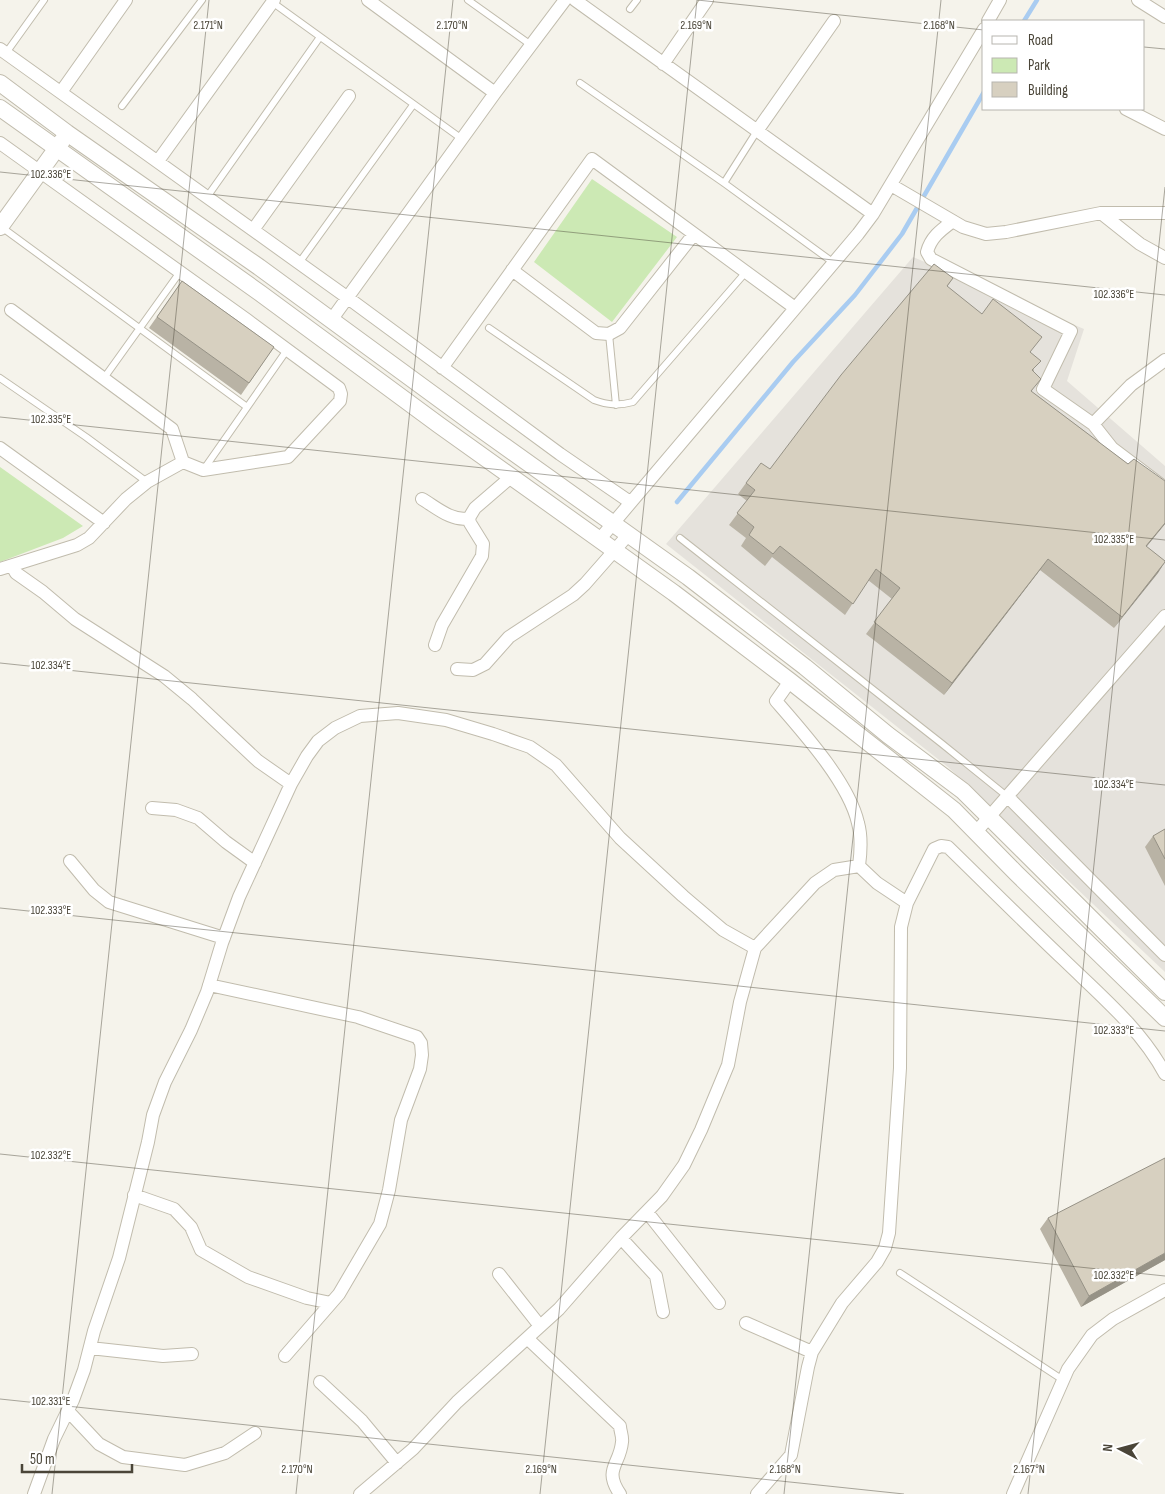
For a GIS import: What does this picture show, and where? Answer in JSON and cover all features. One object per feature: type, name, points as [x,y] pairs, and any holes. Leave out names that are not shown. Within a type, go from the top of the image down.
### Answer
[{"type":"street","points":[[61,92],[126,0]]},
{"type":"street","points":[[368,0],[495,93]]},
{"type":"street","points":[[332,319],[495,93],[566,0]]},
{"type":"street","points":[[575,0],[873,214]]},
{"type":"street","points":[[663,64],[707,0]]},
{"type":"street","points":[[989,20],[1000,0]]},
{"type":"street","points":[[1138,0],[1165,17]]},
{"type":"street","points":[[158,161],[273,1]]},
{"type":"street","points":[[757,131],[834,20]]},
{"type":"street","points":[[599,540],[896,187],[982,33]]},
{"type":"street","points":[[3,51],[348,298],[560,454],[630,502]]},
{"type":"street","points":[[0,83],[67,133],[171,204],[332,319],[472,423],[688,577],[797,661],[888,735],[963,791],[1165,992]]},
{"type":"street","points":[[253,230],[349,96]]},
{"type":"street","points":[[0,108],[260,293],[511,477],[674,593],[790,681],[954,810],[1165,1018]]},
{"type":"street","points":[[1128,110],[1165,129]]},
{"type":"street","points":[[0,227],[67,133]]},
{"type":"street","points":[[0,143],[338,388],[341,394],[340,401],[288,457],[203,470],[183,462],[172,429],[11,310]]},
{"type":"street","points":[[442,368],[592,159],[795,308]]},
{"type":"street","points":[[896,187],[963,227],[986,234],[1006,232],[1101,213],[1165,213]]},
{"type":"street","points":[[1101,213],[1140,244],[1165,258]]},
{"type":"street","points":[[948,218],[930,242],[927,252],[931,259],[1071,330],[1043,389],[1093,424],[1112,448],[1165,488]]},
{"type":"street","points":[[512,270],[596,333],[608,334],[620,328],[694,234]]},
{"type":"street","points":[[1093,424],[1131,385],[1165,360]]},
{"type":"street","points":[[0,448],[104,523]]},
{"type":"street","points":[[6,567],[77,544],[89,538],[126,499],[146,482],[183,462]]},
{"type":"street","points":[[422,499],[453,518],[462,520],[469,518],[475,508],[511,477]]},
{"type":"street","points":[[435,645],[442,625],[482,556],[483,544],[469,518]]},
{"type":"street","points":[[457,669],[473,670],[485,664],[509,637],[573,595],[586,584],[628,534]]},
{"type":"street","points":[[6,567],[44,592],[74,619],[164,676],[192,699],[258,761],[291,784]]},
{"type":"street","points":[[976,832],[1165,616]]},
{"type":"street","points":[[790,681],[776,702],[824,760],[851,801],[862,844],[859,866]]},
{"type":"street","points":[[34,1494],[54,1438],[68,1411],[84,1370],[94,1331],[118,1258],[148,1142],[153,1115],[165,1082],[191,1030],[209,985],[239,897],[291,784],[318,741],[335,728],[360,716],[398,713],[446,720],[493,734],[530,748],[556,766],[620,838],[723,930],[755,948]]},
{"type":"street","points":[[1008,797],[1165,955]]},
{"type":"street","points":[[152,808],[176,810],[198,818],[255,863]]},
{"type":"street","points":[[757,1494],[791,1455],[812,1352],[842,1303],[878,1262],[890,1233],[900,1068],[901,927],[907,903],[934,849],[941,846],[948,847],[1123,1018],[1145,1042],[1165,1074]]},
{"type":"street","points":[[70,861],[94,890],[109,902],[224,938]]},
{"type":"street","points":[[859,866],[876,882],[907,903]]},
{"type":"street","points":[[360,1494],[413,1449],[457,1402],[559,1309],[621,1238],[662,1196],[684,1165],[728,1065],[740,1002],[755,948],[815,883],[834,870],[859,866]]},
{"type":"street","points":[[209,985],[358,1017],[417,1037],[421,1043],[420,1069],[401,1120],[389,1190],[380,1224],[340,1294],[285,1356]]},
{"type":"street","points":[[134,1195],[174,1209],[191,1227],[201,1250],[248,1277],[307,1298],[331,1303]]},
{"type":"street","points":[[647,1212],[719,1302]]},
{"type":"street","points":[[621,1238],[656,1276],[663,1312]]},
{"type":"street","points":[[499,1274],[540,1326]]},
{"type":"street","points":[[1013,1494],[1068,1369],[1092,1335],[1113,1319],[1165,1290]]},
{"type":"street","points":[[746,1323],[812,1352]]},
{"type":"street","points":[[527,1338],[620,1426],[622,1441],[614,1465],[612,1479],[620,1494]]},
{"type":"street","points":[[90,1348],[163,1356],[192,1354]]},
{"type":"street","points":[[320,1382],[362,1421],[396,1463]]},
{"type":"street","points":[[68,1411],[99,1444],[123,1457],[185,1464],[225,1452],[255,1433]]},
{"type":"lane","points":[[3,51],[44,0]]},
{"type":"lane","points":[[122,106],[202,0]]},
{"type":"lane","points":[[468,0],[531,45]]},
{"type":"lane","points":[[630,9],[637,0]]},
{"type":"lane","points":[[273,1],[462,139]]},
{"type":"lane","points":[[207,196],[320,37]]},
{"type":"lane","points":[[580,83],[724,183],[834,263]]},
{"type":"lane","points":[[299,263],[414,105]]},
{"type":"lane","points":[[724,183],[757,131]]},
{"type":"lane","points":[[0,227],[247,407]]},
{"type":"lane","points":[[104,378],[180,272]]},
{"type":"lane","points":[[489,328],[594,400],[616,405],[633,402],[746,272]]},
{"type":"lane","points":[[608,334],[616,405]]},
{"type":"lane","points":[[203,470],[287,350]]},
{"type":"lane","points":[[0,378],[86,437],[146,482]]},
{"type":"lane","points":[[680,538],[1008,797]]},
{"type":"lane","points":[[900,1273],[1063,1380]]},
{"type":"shaded area","points":[[913,257],[1084,329],[1067,381],[1165,466],[1165,972],[948,767],[666,544]]},
{"type":"green space","points":[[592,179],[677,237],[612,322],[534,262]]},
{"type":"green space","points":[[0,467],[83,526],[63,538],[0,562]]},
{"type":"building","points":[[934,264],[953,278],[947,286],[982,314],[993,299],[1042,337],[1030,352],[1041,361],[1032,370],[1041,379],[1031,391],[1128,464],[1134,459],[1165,481],[1165,523],[1146,546],[1165,562],[1122,617],[1048,559],[952,683],[874,622],[900,588],[876,569],[853,604],[780,546],[773,554],[749,535],[754,527],[737,513],[755,490],[746,483],[761,463],[770,469],[841,375]]},
{"type":"building","points":[[182,281],[274,347],[249,383],[157,317]]},
{"type":"building","points":[[1165,829],[1165,859],[1153,836]]},
{"type":"building","points":[[1165,1158],[1165,1253],[1089,1296],[1048,1218]]},
{"type":"waterway","points":[[1025,20],[1037,0]]},
{"type":"waterway","points":[[677,502],[793,362],[855,295],[902,234],[982,95]]}]
